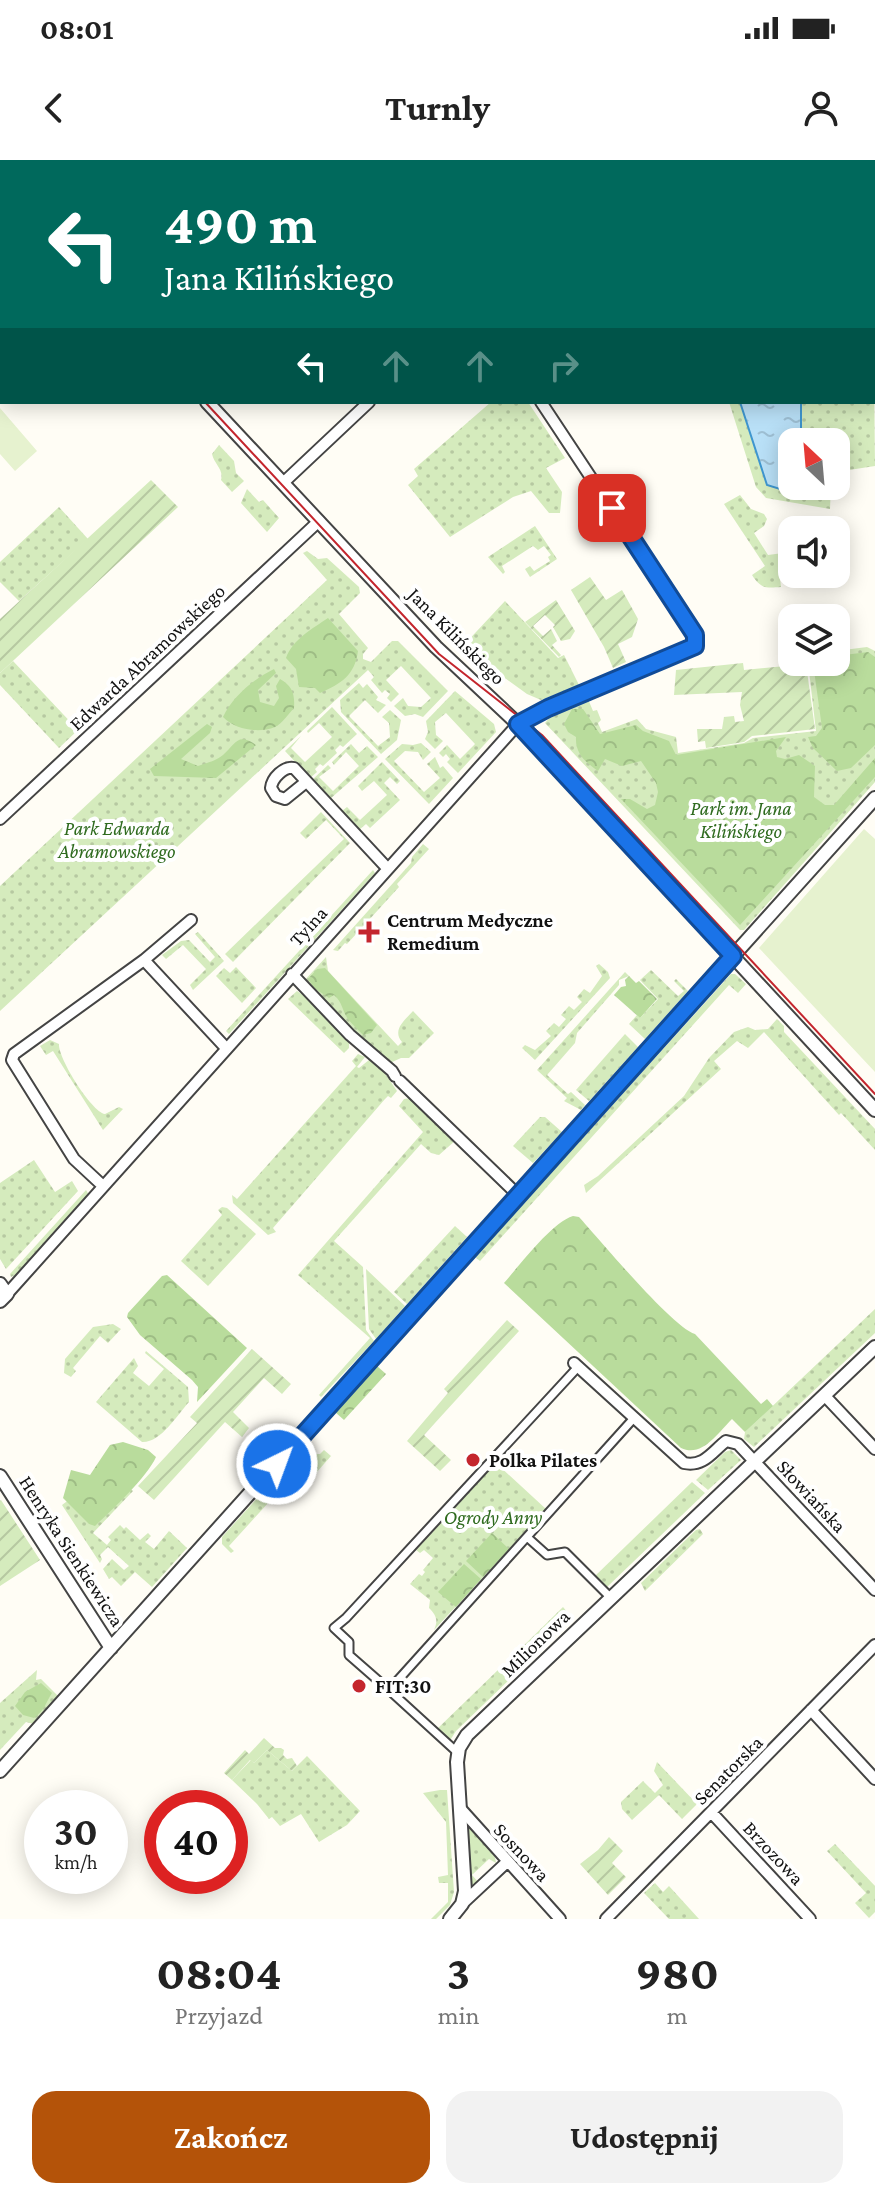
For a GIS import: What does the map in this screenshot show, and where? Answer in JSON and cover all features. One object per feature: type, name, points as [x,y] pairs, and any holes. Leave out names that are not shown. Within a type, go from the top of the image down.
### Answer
[{"type":"street","name":"Jana Kilińskiego","points":[[209,404],[436,647],[518,724],[875,1110]]},
{"type":"street","points":[[283,483],[367,404]]},
{"type":"street","name":"Tylna","points":[[2,1293],[103,1186],[518,724],[548,708],[695,646],[695,635],[542,404]]},
{"type":"street","name":"Edwarda Abramowskiego","points":[[0,819],[319,521]]},
{"type":"street","points":[[306,782],[388,869]]},
{"type":"street","points":[[0,1771],[875,798]]},
{"type":"street","points":[[103,1186],[74,1159],[12,1060],[14,1054],[144,960],[191,920]]},
{"type":"street","points":[[144,960],[226,1048]]},
{"type":"street","points":[[292,974],[350,1035],[518,1195]]},
{"type":"street","name":"Milionowa","points":[[458,1753],[467,1735],[875,1347]]},
{"type":"street","points":[[462,1904],[465,1879],[458,1753],[349,1655],[349,1642],[334,1628],[576,1365],[684,1463],[703,1461],[722,1443],[730,1441],[738,1444],[755,1461]]},
{"type":"street","points":[[825,1396],[875,1449]]},
{"type":"street","points":[[389,1690],[634,1418]]},
{"type":"street","name":"Słowiańska","points":[[755,1461],[875,1590]]},
{"type":"street","name":"Henryka Sienkiewicza","points":[[0,1476],[111,1648]]},
{"type":"street","points":[[527,1537],[547,1555],[565,1552],[611,1598]]},
{"type":"street","name":"Senatorska","points":[[606,1919],[875,1645]]},
{"type":"street","points":[[811,1710],[875,1779]]},
{"type":"street","name":"Sosnowa","points":[[460,1808],[560,1919]]},
{"type":"street","name":"Brzozowa","points":[[711,1812],[810,1919]]},
{"type":"street","points":[[450,1919],[507,1862]]},
{"type":"green space","points":[[489,404],[529,404],[565,458],[546,468],[562,492],[560,513],[549,513],[531,491],[513,497],[450,537],[408,485],[418,476],[414,469]]},
{"type":"green space","points":[[730,404],[874,404],[875,466],[850,470],[850,428],[778,428],[778,500],[830,500],[830,509],[766,498],[756,487]]},
{"type":"green space","points":[[0,408],[37,451],[15,471],[0,454]]},
{"type":"green space","points":[[219,445],[234,461],[236,473],[244,481],[232,492],[221,480],[212,454]]},
{"type":"green space","points":[[151,480],[178,507],[0,673],[0,619]]},
{"type":"green space","points":[[247,489],[259,502],[263,500],[279,518],[267,532],[241,503]]},
{"type":"green space","points":[[740,495],[751,509],[764,514],[767,519],[764,526],[754,533],[768,555],[778,554],[778,587],[761,585],[752,575],[765,566],[724,504]]},
{"type":"green space","points":[[59,507],[88,539],[19,601],[0,582],[0,562]]},
{"type":"green space","points":[[535,526],[557,559],[530,577],[525,569],[530,566],[534,571],[550,561],[548,557],[551,555],[544,546],[538,550],[533,546],[502,566],[503,574],[488,557]]},
{"type":"green space","name":"Park Edwarda Abramowskiego","points":[[307,551],[318,559],[327,558],[359,587],[360,593],[339,614],[368,648],[363,659],[371,662],[392,641],[398,641],[448,691],[423,717],[415,714],[405,716],[394,706],[403,698],[408,706],[421,707],[431,698],[401,666],[386,680],[399,694],[391,702],[387,698],[390,694],[385,690],[382,693],[371,680],[374,677],[368,670],[0,1011],[0,886],[327,580],[303,553]]},
{"type":"green space","points":[[590,577],[606,600],[622,590],[638,619],[632,637],[618,644],[626,662],[613,668],[571,590]]},
{"type":"green space","points":[[556,600],[575,631],[570,639],[561,641],[553,627],[555,625],[545,615],[533,626],[543,636],[551,629],[557,641],[552,645],[561,655],[559,657],[525,622]]},
{"type":"green space","points":[[505,601],[558,658],[564,655],[579,685],[541,700],[527,694],[462,647]]},
{"type":"green space","points":[[328,618],[358,651],[354,666],[346,678],[320,693],[315,688],[299,687],[296,669],[286,658],[298,640]]},
{"type":"green space","name":"Park im. Jana Kilińskiego","points":[[867,647],[875,651],[875,782],[744,930],[740,930],[545,723],[552,715],[588,699],[593,711],[597,710],[602,732],[637,719],[646,729],[676,737],[678,753],[744,743],[753,738],[816,731],[810,676],[850,676],[850,649]]},
{"type":"green space","points":[[868,652],[875,657],[875,745],[851,768],[837,771],[813,748],[808,737],[816,736],[822,728],[815,676],[850,676],[850,654]]},
{"type":"green space","points":[[13,661],[78,730],[59,748],[0,685],[0,673]]},
{"type":"green space","points":[[743,663],[744,670],[778,667],[778,676],[808,676],[815,729],[752,736],[744,742],[706,748],[705,741],[698,742],[697,729],[722,729],[724,717],[734,716],[735,722],[744,721],[740,705],[742,692],[674,695],[676,670]]},
{"type":"green space","points":[[274,669],[276,673],[258,690],[260,702],[274,706],[279,698],[276,686],[280,679],[290,687],[294,708],[280,723],[268,729],[254,730],[233,725],[223,717],[245,689]]},
{"type":"green space","points":[[359,683],[363,688],[367,684],[378,697],[376,700],[386,705],[378,713],[365,700],[349,716],[378,746],[390,737],[389,723],[382,717],[390,710],[401,720],[397,740],[381,754],[341,712],[340,700]]},
{"type":"green space","points":[[455,691],[494,724],[496,732],[458,773],[447,762],[450,759],[446,754],[443,757],[439,753],[447,745],[460,759],[475,744],[446,713],[435,722],[436,735],[443,741],[435,749],[425,739],[428,732],[426,721]]},
{"type":"green space","points":[[332,707],[357,734],[343,747],[340,745],[335,750],[337,753],[323,766],[320,764],[310,778],[285,751],[301,736],[291,748],[305,762],[332,737],[319,723],[307,731]]},
{"type":"green space","name":"Park im. Jana Kilińskiego","points":[[572,709],[583,709],[600,734],[636,725],[669,741],[676,755],[786,737],[776,751],[777,757],[785,759],[799,755],[815,766],[814,797],[825,805],[834,805],[875,758],[875,777],[740,925],[621,799],[630,799],[647,809],[655,805],[658,792],[656,783],[641,761],[622,766],[605,759],[598,771],[593,768],[582,757],[576,737],[568,732],[564,724]]},
{"type":"green space","points":[[207,724],[212,727],[210,733],[181,759],[198,766],[220,757],[241,740],[256,745],[216,778],[154,776],[150,769]]},
{"type":"green space","points":[[421,743],[431,752],[423,760],[418,752],[405,751],[394,761],[424,792],[440,778],[427,764],[435,757],[440,768],[443,766],[453,778],[429,804],[385,759],[402,744]]},
{"type":"green space","points":[[351,744],[359,753],[367,746],[378,757],[330,799],[312,780],[328,765],[331,768],[319,777],[333,791],[359,766],[346,752],[334,765],[332,762]]},
{"type":"green space","points":[[382,762],[400,781],[397,784],[390,777],[384,783],[400,800],[370,828],[366,824],[359,830],[342,811],[347,807],[360,820],[387,795],[374,781],[362,791],[358,786]]},
{"type":"green space","points":[[321,812],[350,843],[233,962],[225,954],[344,839],[326,820],[306,839],[300,833]]},
{"type":"green space","points":[[864,829],[875,839],[875,1072],[759,948]]},
{"type":"green space","points":[[423,844],[429,849],[397,884],[399,887],[347,944],[338,951],[333,950],[411,863]]},
{"type":"green space","points":[[373,870],[375,873],[229,1034],[226,1031]]},
{"type":"green space","points":[[198,932],[224,961],[193,990],[190,985],[206,969],[183,945],[166,959],[162,955],[181,941],[189,940],[210,962],[215,957],[195,934]]},
{"type":"green space","points":[[326,957],[328,971],[398,1046],[402,1042],[399,1030],[413,1011],[434,1033],[409,1058],[390,1063],[358,1037],[304,981]]},
{"type":"green space","points":[[599,964],[610,978],[535,1060],[522,1048],[525,1045],[535,1050],[551,1036],[546,1031],[554,1023],[559,1027],[566,1019],[561,1015],[569,1006],[574,1010],[582,1002],[577,997],[584,989],[590,993],[602,976],[596,966]]},
{"type":"green space","points":[[236,967],[256,988],[242,1003],[216,976],[224,968],[230,973]]},
{"type":"green space","points":[[325,968],[377,1025],[371,1033],[363,1035],[357,1029],[334,995],[329,998],[314,988],[308,979],[317,969]]},
{"type":"green space","points":[[651,970],[678,996],[684,991],[674,981],[676,979],[688,991],[645,1039],[629,1024],[637,1015],[640,1018],[658,999],[640,980]]},
{"type":"green space","points":[[625,972],[629,976],[619,980],[619,985],[577,1033],[575,1043],[547,1075],[585,1105],[581,1110],[564,1101],[567,1098],[537,1070]]},
{"type":"green space","points":[[731,974],[746,984],[738,993],[729,985],[480,1261],[475,1257]]},
{"type":"green space","points":[[629,976],[636,983],[639,981],[657,999],[640,1018],[614,995],[626,986],[625,980]]},
{"type":"green space","points":[[297,991],[309,999],[349,1043],[344,1053],[288,999]]},
{"type":"green space","points":[[777,1019],[784,1026],[784,1032],[875,1129],[875,1150],[764,1032],[748,1048],[737,1041],[714,1061],[721,1069],[586,1193],[584,1185],[598,1176],[684,1096],[709,1058],[734,1032],[748,1027],[768,1029]]},
{"type":"green space","points":[[625,1034],[638,1047],[589,1101],[576,1090]]},
{"type":"green space","points":[[50,1040],[59,1044],[76,1083],[99,1111],[105,1114],[119,1107],[123,1109],[103,1130],[53,1051],[46,1055],[40,1046]]},
{"type":"green space","points":[[358,1054],[365,1057],[357,1067],[369,1060],[384,1072],[397,1091],[391,1098],[388,1096],[385,1099],[273,1228],[276,1232],[268,1235],[233,1203],[232,1195],[237,1199],[356,1066],[352,1061]]},
{"type":"green space","points":[[411,1098],[456,1140],[439,1155],[431,1153],[421,1144],[334,1241],[363,1267],[366,1330],[374,1341],[321,1397],[319,1395],[370,1338],[298,1275],[423,1132],[399,1106],[404,1099]]},
{"type":"green space","points":[[540,1117],[545,1117],[562,1132],[533,1163],[513,1146]]},
{"type":"green space","points":[[34,1160],[55,1192],[72,1181],[78,1191],[6,1269],[0,1259],[0,1183]]},
{"type":"green space","points":[[86,1190],[89,1195],[19,1273],[11,1277],[10,1274]]},
{"type":"green space","points":[[222,1207],[256,1234],[208,1286],[181,1261],[222,1215],[218,1210]]},
{"type":"green space","points":[[573,1216],[579,1217],[654,1300],[684,1328],[695,1334],[761,1404],[767,1399],[773,1406],[745,1432],[732,1419],[703,1447],[696,1450],[681,1448],[504,1283],[555,1227]]},
{"type":"green space","points":[[455,1226],[467,1237],[407,1304],[394,1292]]},
{"type":"green space","points":[[366,1269],[405,1306],[376,1339],[369,1329]]},
{"type":"green space","points":[[167,1275],[247,1348],[197,1402],[198,1387],[140,1335],[127,1317],[162,1276]]},
{"type":"green space","points":[[875,1309],[875,1333],[754,1447],[744,1439],[745,1432]]},
{"type":"green space","points":[[507,1320],[519,1331],[424,1435],[451,1460],[440,1471],[407,1441],[448,1393],[444,1389]]},
{"type":"green space","points":[[113,1324],[121,1329],[108,1343],[100,1336],[73,1368],[76,1371],[71,1377],[64,1373],[65,1359],[93,1327]]},
{"type":"green space","points":[[252,1349],[291,1384],[282,1394],[264,1378],[233,1412],[249,1428],[242,1437],[225,1422],[154,1500],[138,1486],[197,1423],[190,1417]]},
{"type":"green space","points":[[146,1351],[188,1387],[189,1402],[162,1433],[142,1442],[96,1402],[134,1358],[138,1366],[133,1373],[149,1386],[164,1369]]},
{"type":"green space","points":[[377,1366],[386,1374],[344,1420],[335,1412]]},
{"type":"green space","points":[[123,1442],[148,1450],[156,1457],[145,1474],[95,1526],[89,1524],[63,1498],[71,1470],[90,1475],[110,1445]]},
{"type":"green space","points":[[302,1449],[309,1454],[320,1454],[324,1450],[331,1456],[316,1473],[309,1467],[296,1482],[301,1487],[299,1489],[289,1480],[229,1546],[234,1551],[231,1553],[222,1544],[222,1537]]},
{"type":"green space","points":[[731,1450],[741,1460],[708,1490],[696,1480]]},
{"type":"green space","name":"Ogrody Anny","points":[[496,1463],[546,1509],[434,1630],[436,1619],[429,1608],[430,1600],[410,1584],[419,1574],[422,1576],[433,1558],[424,1550],[420,1553],[416,1550]]},
{"type":"green space","points":[[106,1465],[133,1491],[93,1533],[107,1545],[111,1540],[108,1537],[120,1525],[140,1540],[148,1533],[151,1536],[145,1542],[154,1549],[169,1531],[187,1548],[152,1587],[135,1572],[121,1586],[112,1577],[109,1579],[103,1569],[112,1559],[124,1570],[129,1566],[108,1547],[100,1555],[100,1563],[62,1505]]},
{"type":"green space","points":[[692,1482],[705,1493],[606,1588],[595,1576]]},
{"type":"green space","points":[[0,1501],[40,1560],[0,1586]]},
{"type":"green space","points":[[700,1529],[703,1534],[645,1591],[641,1583]]},
{"type":"green space","points":[[492,1533],[509,1549],[483,1577],[466,1561]]},
{"type":"green space","points":[[464,1564],[481,1579],[456,1607],[438,1592]]},
{"type":"green space","points":[[563,1607],[573,1619],[521,1669],[510,1659]]},
{"type":"green space","points":[[499,1669],[510,1679],[456,1731],[449,1742],[436,1730]]},
{"type":"green space","points":[[37,1670],[36,1680],[41,1679],[59,1697],[34,1724],[26,1722],[0,1750],[0,1703]]},
{"type":"green space","points":[[41,1683],[52,1693],[45,1706],[34,1718],[23,1715],[15,1706],[25,1692]]},
{"type":"green space","points":[[264,1738],[275,1748],[284,1750],[283,1755],[287,1759],[292,1758],[297,1766],[292,1771],[267,1750],[254,1763],[250,1760],[232,1780],[224,1773],[245,1750],[249,1754]]},
{"type":"green space","points":[[267,1750],[292,1771],[307,1756],[360,1811],[347,1825],[319,1842],[301,1814],[280,1826],[272,1817],[269,1819],[248,1795],[248,1790],[242,1790],[232,1780],[251,1760],[254,1763]]},
{"type":"green space","points":[[657,1762],[697,1804],[682,1819],[659,1795],[632,1820],[622,1809],[621,1802],[643,1781],[655,1793],[663,1785],[654,1771]]},
{"type":"green space","points":[[447,1790],[454,1892],[450,1905],[436,1919],[431,1919],[448,1902],[448,1883],[439,1883],[438,1877],[448,1875],[446,1822],[423,1793]]},
{"type":"green space","points":[[466,1822],[489,1846],[496,1863],[489,1859],[472,1875],[479,1883],[471,1891]]},
{"type":"green space","points":[[609,1837],[623,1851],[612,1863],[626,1877],[608,1895],[580,1864]]},
{"type":"green space","points":[[835,1844],[875,1886],[875,1912],[869,1918],[855,1903],[866,1893],[827,1851]]},
{"type":"green space","points":[[655,1883],[663,1892],[669,1886],[699,1919],[669,1919],[644,1893]]},
{"type":"water","points":[[741,404],[801,404],[801,428],[778,428],[778,488],[767,485]]},
{"type":"tram line","points":[[207,404],[439,654],[542,735],[875,1094]]},
{"type":"place","name":"Centrum Medyczne Remedium","points":[[369,932]]},
{"type":"place","name":"Polka Pilates","points":[[473,1460]]},
{"type":"place","name":"FIT:30","points":[[359,1686]]},
{"type":"route","points":[[277,1464],[733,956],[518,724],[548,708],[695,646],[695,635],[612,508]]}]
